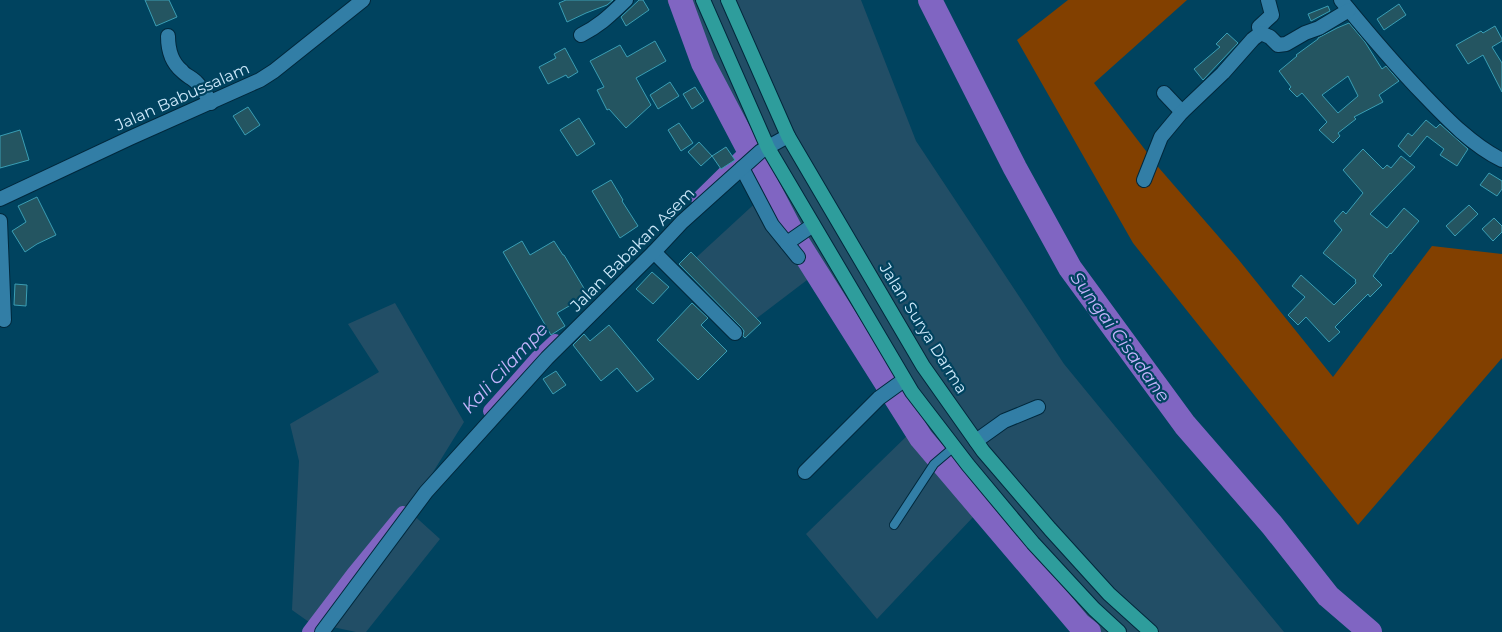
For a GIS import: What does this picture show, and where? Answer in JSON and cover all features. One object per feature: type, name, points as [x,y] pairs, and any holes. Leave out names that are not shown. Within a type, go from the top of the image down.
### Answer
[{"type":"main road","points":[[703,0],[765,150],[809,228],[902,382],[912,392],[951,449],[1033,543],[1094,609],[1119,632]]},
{"type":"main road","name":"Jalan Surya Darma","points":[[728,0],[788,136],[923,366],[983,451],[1102,586],[1151,632]]},
{"type":"street","name":"Jalan Babussalam","points":[[0,199],[260,80],[364,0]]},
{"type":"street","points":[[581,35],[600,24],[626,0]]},
{"type":"street","points":[[1268,0],[1272,15],[1259,27],[1261,33],[1270,37],[1278,45],[1286,44],[1305,33],[1324,26],[1345,5],[1398,69],[1452,125],[1492,155],[1502,160]]},
{"type":"street","points":[[1144,180],[1161,137],[1182,112],[1223,73],[1252,39],[1261,33]]},
{"type":"street","points":[[168,36],[168,49],[173,61],[181,71],[196,82],[206,93],[211,103]]},
{"type":"street","points":[[1164,93],[1182,112]]},
{"type":"street","name":"Jalan Babakan Asem","points":[[322,632],[426,492],[547,358],[682,222],[765,150],[788,136]]},
{"type":"street","points":[[743,168],[772,225],[789,241],[798,257]]},
{"type":"street","points":[[0,221],[4,320]]},
{"type":"street","points":[[789,241],[809,228]]},
{"type":"street","points":[[654,252],[735,333]]},
{"type":"street","points":[[805,472],[879,398],[902,382]]},
{"type":"street","points":[[976,441],[1004,421],[1038,407]]},
{"type":"lane","points":[[894,525],[936,461],[951,449]]},
{"type":"shaded area","points":[[667,0],[861,0],[916,141],[1064,364],[1284,632],[1084,632],[1021,568],[975,515],[877,619],[806,534],[911,432],[811,277],[749,324],[687,266],[762,197],[716,106]]},
{"type":"shaded area","points":[[1068,0],[1187,0],[1094,83],[1159,168],[1238,259],[1333,377],[1432,246],[1502,254],[1502,358],[1358,525],[1133,243],[1017,40]]},
{"type":"shaded area","points":[[395,303],[464,422],[409,511],[440,539],[366,632],[356,632],[309,622],[292,610],[299,461],[290,424],[379,372],[348,324]]},
{"type":"building","points":[[145,0],[169,0],[177,17],[156,26]]},
{"type":"building","points":[[566,0],[613,0],[607,5],[567,22],[559,3]]},
{"type":"building","points":[[639,0],[643,0],[649,10],[626,26],[621,17]]},
{"type":"building","points":[[1399,4],[1406,15],[1384,30],[1377,19]]},
{"type":"building","points":[[1328,6],[1330,11],[1311,21],[1308,14]]},
{"type":"building","points":[[1349,23],[1365,42],[1382,69],[1386,66],[1399,81],[1379,95],[1383,102],[1354,117],[1356,119],[1338,133],[1340,136],[1333,143],[1319,130],[1327,122],[1302,93],[1297,97],[1289,89],[1291,87],[1279,71],[1318,38]],"holes":[[[1348,76],[1358,96],[1338,113],[1322,95]]]},
{"type":"building","points":[[1495,26],[1502,39],[1502,41],[1492,47],[1502,63],[1502,92],[1483,55],[1468,64],[1456,45],[1481,31],[1483,33]]},
{"type":"building","points":[[1227,33],[1238,43],[1203,80],[1194,69],[1220,47],[1216,44]]},
{"type":"building","points":[[655,41],[666,61],[636,78],[651,105],[626,128],[609,109],[607,110],[597,90],[604,87],[590,61],[620,45],[627,57]]},
{"type":"building","points":[[565,48],[578,72],[568,78],[566,75],[548,84],[539,67],[556,58],[554,54]]},
{"type":"building","points":[[670,82],[679,96],[658,109],[650,95]]},
{"type":"building","points":[[695,87],[704,101],[692,109],[683,94]]},
{"type":"building","points":[[248,107],[260,125],[245,135],[233,116]]},
{"type":"building","points":[[579,118],[595,144],[577,156],[560,130]]},
{"type":"building","points":[[1426,120],[1436,128],[1440,124],[1468,149],[1457,166],[1440,155],[1444,149],[1427,136],[1410,157],[1398,146],[1408,133],[1412,136]]},
{"type":"building","points":[[679,123],[693,143],[681,151],[668,130]]},
{"type":"building","points":[[20,130],[29,160],[0,168],[0,136]]},
{"type":"building","points":[[699,142],[712,156],[701,166],[688,152]]},
{"type":"building","points":[[726,147],[735,160],[721,169],[712,156]]},
{"type":"building","points":[[1363,149],[1383,169],[1387,165],[1391,168],[1401,156],[1415,167],[1370,214],[1387,228],[1404,208],[1419,221],[1390,253],[1373,276],[1382,285],[1370,297],[1368,294],[1335,327],[1340,332],[1329,342],[1306,317],[1298,325],[1288,315],[1305,297],[1292,286],[1301,275],[1334,305],[1356,283],[1356,280],[1323,253],[1342,230],[1334,221],[1343,211],[1346,214],[1363,193],[1343,170]]},
{"type":"building","points":[[1489,173],[1502,181],[1502,189],[1497,196],[1480,185]]},
{"type":"building","points":[[611,180],[638,226],[620,238],[592,191]]},
{"type":"building","points":[[37,197],[56,235],[25,252],[12,231],[26,222],[18,206]]},
{"type":"building","points":[[1469,205],[1478,214],[1455,236],[1446,226]]},
{"type":"building","points":[[1494,218],[1502,226],[1502,232],[1493,241],[1482,229]]},
{"type":"building","points":[[522,241],[530,255],[554,241],[588,295],[557,313],[565,326],[551,335],[503,252]]},
{"type":"building","points":[[691,252],[761,323],[745,338],[741,327],[679,264]]},
{"type":"building","points":[[652,272],[669,287],[653,304],[636,289]]},
{"type":"building","points":[[15,284],[27,285],[26,306],[14,305]]},
{"type":"building","points":[[692,303],[708,318],[701,325],[727,351],[698,380],[657,340]]},
{"type":"building","points":[[609,325],[654,379],[637,392],[617,368],[601,381],[573,345],[584,334],[590,341]]},
{"type":"building","points":[[556,371],[566,385],[553,394],[543,379]]},
{"type":"waterway","points":[[680,0],[703,63],[796,240],[921,438],[1079,624],[1089,632]]},
{"type":"waterway","name":"Sungai Cisadane","points":[[930,0],[1015,168],[1070,268],[1185,425],[1272,525],[1328,596],[1370,632]]},
{"type":"waterway","name":"Kali Cilampe","points":[[698,199],[749,149]]},
{"type":"waterway","name":"Kali Cilampe","points":[[490,411],[538,357],[555,341]]},
{"type":"waterway","name":"Kali Cilampe","points":[[309,632],[403,513]]}]
